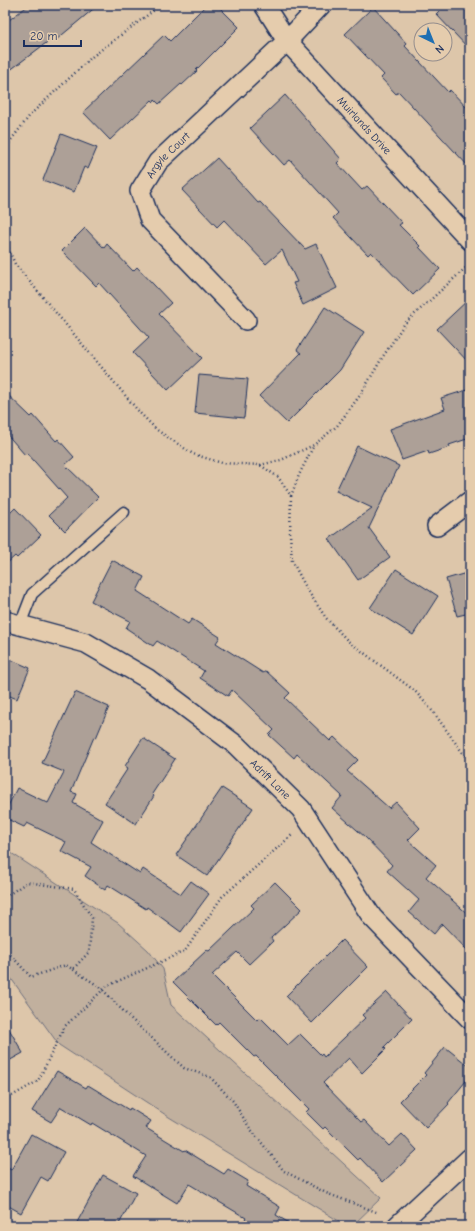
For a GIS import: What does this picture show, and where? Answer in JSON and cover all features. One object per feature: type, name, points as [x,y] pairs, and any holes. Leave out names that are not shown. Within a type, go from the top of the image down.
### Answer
[{"type":"street","name":"Muirlands Drive","points":[[264,5],[287,41],[470,240]]},
{"type":"street","name":"Argyle Court","points":[[246,320],[150,220],[140,191],[158,162],[287,41],[321,5]]},
{"type":"street","points":[[437,526],[470,501]]},
{"type":"street","name":"Adrift Lane","points":[[12,623],[86,643],[148,679],[236,745],[301,809],[372,917],[470,1019]]},
{"type":"street","points":[[397,1226],[470,1158]]},
{"type":"lane","points":[[12,623],[32,594],[124,512]]},
{"type":"path","points":[[5,150],[31,114],[93,56],[161,5]]},
{"type":"path","points":[[5,241],[15,264],[140,413],[157,430],[193,454],[222,463],[260,465],[282,460],[314,445],[337,426],[361,394],[382,358],[405,324],[470,264]]},
{"type":"path","points":[[314,445],[299,475],[291,496],[290,534],[292,561],[308,591],[326,618],[348,640],[415,691],[434,713],[470,762]]},
{"type":"path","points":[[260,465],[278,478],[291,496]]},
{"type":"path","points":[[5,1100],[38,1081],[65,1026],[107,986],[185,951],[222,897],[292,835]]},
{"type":"path","points":[[5,897],[27,882],[74,889],[92,918],[89,952],[73,969]]},
{"type":"path","points":[[5,949],[31,977],[66,965],[100,987],[129,1017],[184,1068],[210,1077],[233,1101],[249,1127],[284,1171],[326,1193],[379,1213]]},
{"type":"shaded area","points":[[5,849],[118,923],[148,950],[163,969],[171,1005],[381,1198],[352,1226],[347,1226],[169,1117],[59,1045],[5,970]]},
{"type":"building","points":[[29,5],[98,5],[56,40],[54,37],[5,74],[5,23]]},
{"type":"building","points":[[206,5],[217,5],[239,27],[182,85],[181,84],[159,104],[155,100],[154,102],[152,100],[110,140],[83,112],[164,35],[170,41]]},
{"type":"building","points":[[445,5],[470,5],[470,50],[453,32],[453,22],[444,22],[436,14]]},
{"type":"building","points":[[373,7],[407,44],[405,46],[413,55],[413,62],[420,62],[448,92],[450,90],[470,111],[470,168],[399,92],[396,94],[381,78],[384,75],[345,34]]},
{"type":"building","points":[[285,95],[341,159],[337,163],[362,190],[367,186],[402,223],[399,225],[440,269],[413,295],[371,252],[368,255],[333,218],[338,213],[290,160],[284,165],[250,128]]},
{"type":"building","points":[[61,134],[97,148],[88,169],[84,167],[74,192],[43,180]]},
{"type":"building","points":[[217,158],[258,203],[260,202],[305,249],[316,244],[337,288],[303,305],[293,283],[297,282],[282,250],[266,264],[224,220],[217,227],[182,190]]},
{"type":"building","points":[[85,228],[104,248],[107,244],[133,271],[137,267],[171,303],[159,314],[202,358],[168,390],[133,353],[149,338],[99,283],[96,286],[62,251]]},
{"type":"building","points":[[470,298],[470,364],[437,329]]},
{"type":"building","points":[[325,307],[364,332],[340,370],[287,423],[259,396],[301,353],[297,350]]},
{"type":"building","points":[[199,375],[248,379],[244,418],[195,413]]},
{"type":"building","points":[[470,389],[470,438],[429,454],[428,451],[402,460],[390,429],[445,409],[441,398]]},
{"type":"building","points":[[5,392],[31,417],[33,415],[56,441],[58,439],[74,457],[65,465],[98,497],[65,531],[49,515],[67,498],[27,453],[25,455],[5,432]]},
{"type":"building","points":[[357,446],[399,466],[369,528],[390,557],[358,580],[329,539],[372,508],[336,491]]},
{"type":"building","points":[[15,508],[41,535],[17,558],[15,556],[5,565],[5,518]]},
{"type":"building","points":[[112,560],[144,577],[137,591],[188,624],[192,619],[220,637],[216,643],[263,673],[266,671],[290,693],[285,698],[330,741],[334,737],[358,760],[347,771],[389,808],[396,802],[420,828],[408,840],[436,865],[426,877],[470,916],[470,953],[442,924],[434,934],[409,912],[419,900],[387,871],[392,865],[365,837],[332,808],[342,796],[297,754],[294,758],[269,735],[274,730],[232,690],[228,696],[200,678],[204,671],[157,641],[153,646],[126,628],[130,621],[91,601]]},
{"type":"building","points":[[396,569],[438,596],[413,635],[370,608]]},
{"type":"building","points":[[470,572],[470,613],[457,616],[446,579]]},
{"type":"building","points":[[5,657],[30,668],[17,699],[5,694]]},
{"type":"building","points":[[75,692],[109,707],[96,738],[94,737],[71,792],[77,794],[73,803],[103,820],[91,842],[140,874],[143,869],[181,894],[191,881],[209,894],[181,932],[147,907],[146,909],[108,885],[105,890],[85,876],[91,867],[61,851],[66,842],[27,823],[24,827],[5,818],[5,812],[17,788],[48,803],[64,772],[42,763]]},
{"type":"building","points":[[143,738],[175,759],[152,794],[154,796],[136,824],[105,803],[128,768],[125,766]]},
{"type":"building","points":[[222,788],[253,808],[207,876],[176,855]]},
{"type":"building","points":[[275,882],[302,909],[271,938],[273,941],[249,964],[237,952],[212,975],[257,1020],[260,1017],[288,1045],[300,1034],[324,1057],[365,1018],[362,1015],[387,992],[412,1019],[384,1047],[386,1049],[362,1073],[349,1058],[323,1083],[361,1122],[364,1120],[389,1146],[402,1134],[417,1150],[383,1182],[360,1158],[358,1160],[325,1127],[323,1129],[306,1112],[309,1109],[256,1056],[254,1057],[219,1022],[216,1025],[173,982],[207,950],[209,951],[254,908],[251,905]]},
{"type":"building","points":[[342,940],[368,967],[312,1023],[286,996]]},
{"type":"building","points":[[5,1022],[23,1053],[5,1063]]},
{"type":"building","points":[[445,1047],[470,1067],[470,1076],[448,1103],[449,1104],[426,1128],[400,1101],[426,1075],[424,1073]]},
{"type":"building","points":[[57,1071],[86,1088],[88,1085],[129,1110],[130,1108],[151,1121],[146,1128],[184,1151],[185,1150],[224,1174],[228,1169],[248,1181],[246,1186],[280,1207],[276,1215],[294,1226],[240,1226],[246,1218],[189,1184],[177,1203],[133,1176],[146,1156],[92,1123],[91,1125],[61,1107],[51,1122],[32,1111]]},
{"type":"building","points":[[31,1134],[64,1152],[48,1181],[41,1177],[21,1213],[5,1204],[5,1166],[11,1170]]},
{"type":"building","points":[[103,1175],[136,1193],[118,1226],[75,1226]]}]
